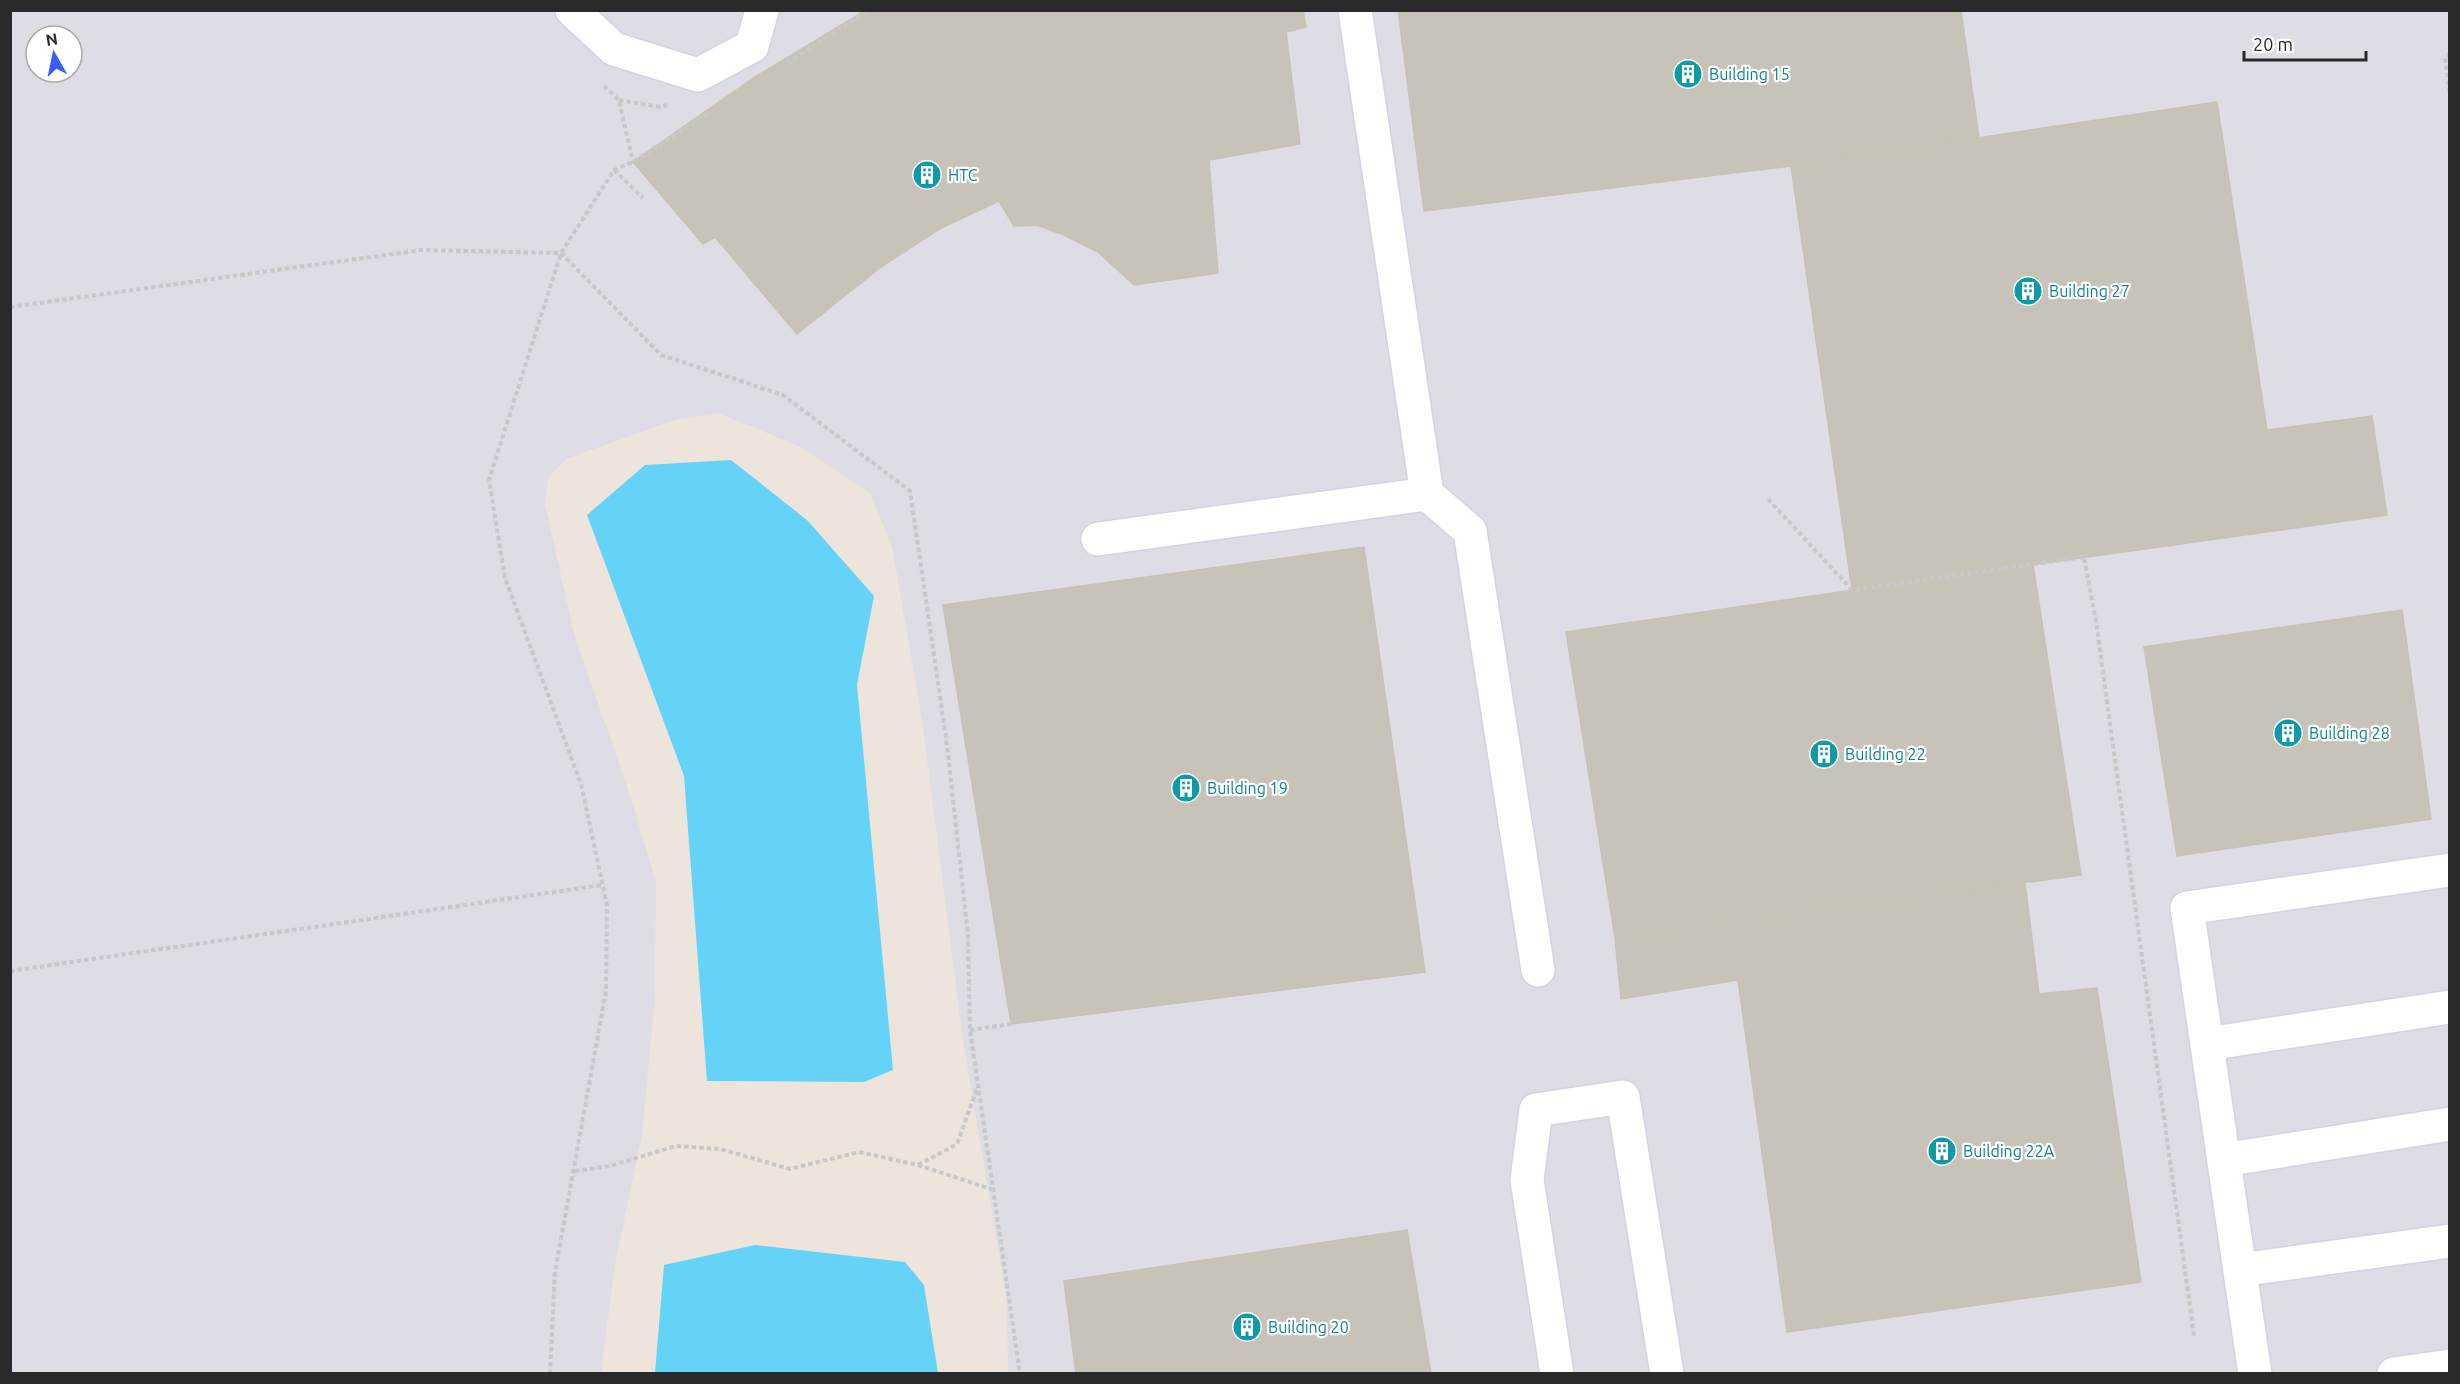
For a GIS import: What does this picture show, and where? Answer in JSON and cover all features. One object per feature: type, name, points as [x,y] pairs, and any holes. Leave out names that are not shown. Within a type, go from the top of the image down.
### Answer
[{"type":"street","points":[[572,10],[614,49],[698,75],[752,46],[762,10]]},
{"type":"street","points":[[1355,10],[1427,494],[1470,531],[1538,970]]},
{"type":"street","points":[[1098,539],[1427,494]]},
{"type":"street","points":[[2255,1374],[2187,908],[2450,870]]},
{"type":"street","points":[[2207,1044],[2450,1007]]},
{"type":"street","points":[[1557,1374],[1527,1180],[1536,1110],[1623,1098],[1667,1374]]},
{"type":"street","points":[[2224,1160],[2450,1124]]},
{"type":"street","points":[[2240,1270],[2450,1242]]},
{"type":"street","points":[[2394,1374],[2450,1366]]},
{"type":"path","points":[[780,67],[868,10]]},
{"type":"path","points":[[2450,53],[2445,57],[2450,94]]},
{"type":"path","points":[[549,1374],[555,1272],[606,991],[607,905],[581,784],[505,578],[489,480],[561,253],[614,170],[633,162],[711,111]]},
{"type":"path","points":[[614,170],[642,198]]},
{"type":"path","points":[[10,307],[421,250],[561,253],[661,355],[783,395],[910,491],[947,746],[966,911],[970,1030],[1020,1374]]},
{"type":"path","points":[[1768,498],[1852,591],[2084,557],[2097,633],[2194,1336]]},
{"type":"path","points":[[10,971],[603,885]]},
{"type":"path","points":[[970,1030],[1011,1024]]},
{"type":"path","points":[[918,1166],[957,1144],[978,1085]]},
{"type":"path","points":[[575,1171],[610,1167],[676,1146],[720,1149],[790,1169],[859,1152],[918,1166],[994,1190]]},
{"type":"shaded area","points":[[10,11],[2449,11],[2449,1373],[1008,1373],[1007,1302],[963,1040],[922,720],[892,546],[870,493],[801,447],[718,413],[674,420],[566,459],[548,478],[545,504],[574,634],[627,786],[656,882],[655,997],[642,1135],[615,1264],[601,1373],[11,1373]]},
{"type":"water","points":[[731,460],[807,520],[874,596],[857,685],[893,1070],[864,1082],[707,1081],[684,776],[587,515],[645,465]]},
{"type":"water","points":[[755,1245],[905,1262],[924,1285],[938,1373],[655,1373],[664,1265]]},
{"type":"building","name":"HTC","points":[[866,10],[1303,10],[1306,27],[1286,32],[1300,144],[1209,160],[1218,273],[1134,285],[1098,252],[1064,235],[1037,225],[1014,226],[999,201],[941,228],[881,267],[797,334],[715,237],[703,244],[633,162],[755,77]]},
{"type":"building","name":"Building 15","points":[[1398,10],[1961,10],[1979,138],[1791,166],[1424,211]]},
{"type":"building","name":"Building 27","points":[[2217,102],[2267,430],[2372,416],[2387,515],[1852,590],[1791,166]]},
{"type":"building","name":"Building 19","points":[[1364,547],[1425,972],[1011,1024],[943,605]]},
{"type":"building","name":"Building 22","points":[[2033,564],[2081,875],[1615,938],[1566,632]]},
{"type":"building","name":"Building 28","points":[[2402,610],[2431,819],[2177,856],[2144,647]]},
{"type":"building","name":"Building 22A","points":[[2025,883],[2039,994],[2097,988],[2141,1282],[1787,1332],[1738,980],[1621,999],[1615,938]]},
{"type":"building","name":"Building 20","points":[[1407,1230],[1431,1374],[1076,1374],[1064,1281]]},
{"type":"place","name":"Building 15","points":[[1688,74]]},
{"type":"place","name":"HTC","points":[[927,175]]},
{"type":"place","name":"Building 27","points":[[2028,291]]},
{"type":"place","name":"Building 28","points":[[2288,733]]},
{"type":"place","name":"Building 22","points":[[1824,754]]},
{"type":"place","name":"Building 19","points":[[1186,788]]},
{"type":"place","name":"Building 22A","points":[[1942,1151]]},
{"type":"place","name":"Building 20","points":[[1247,1327]]}]
